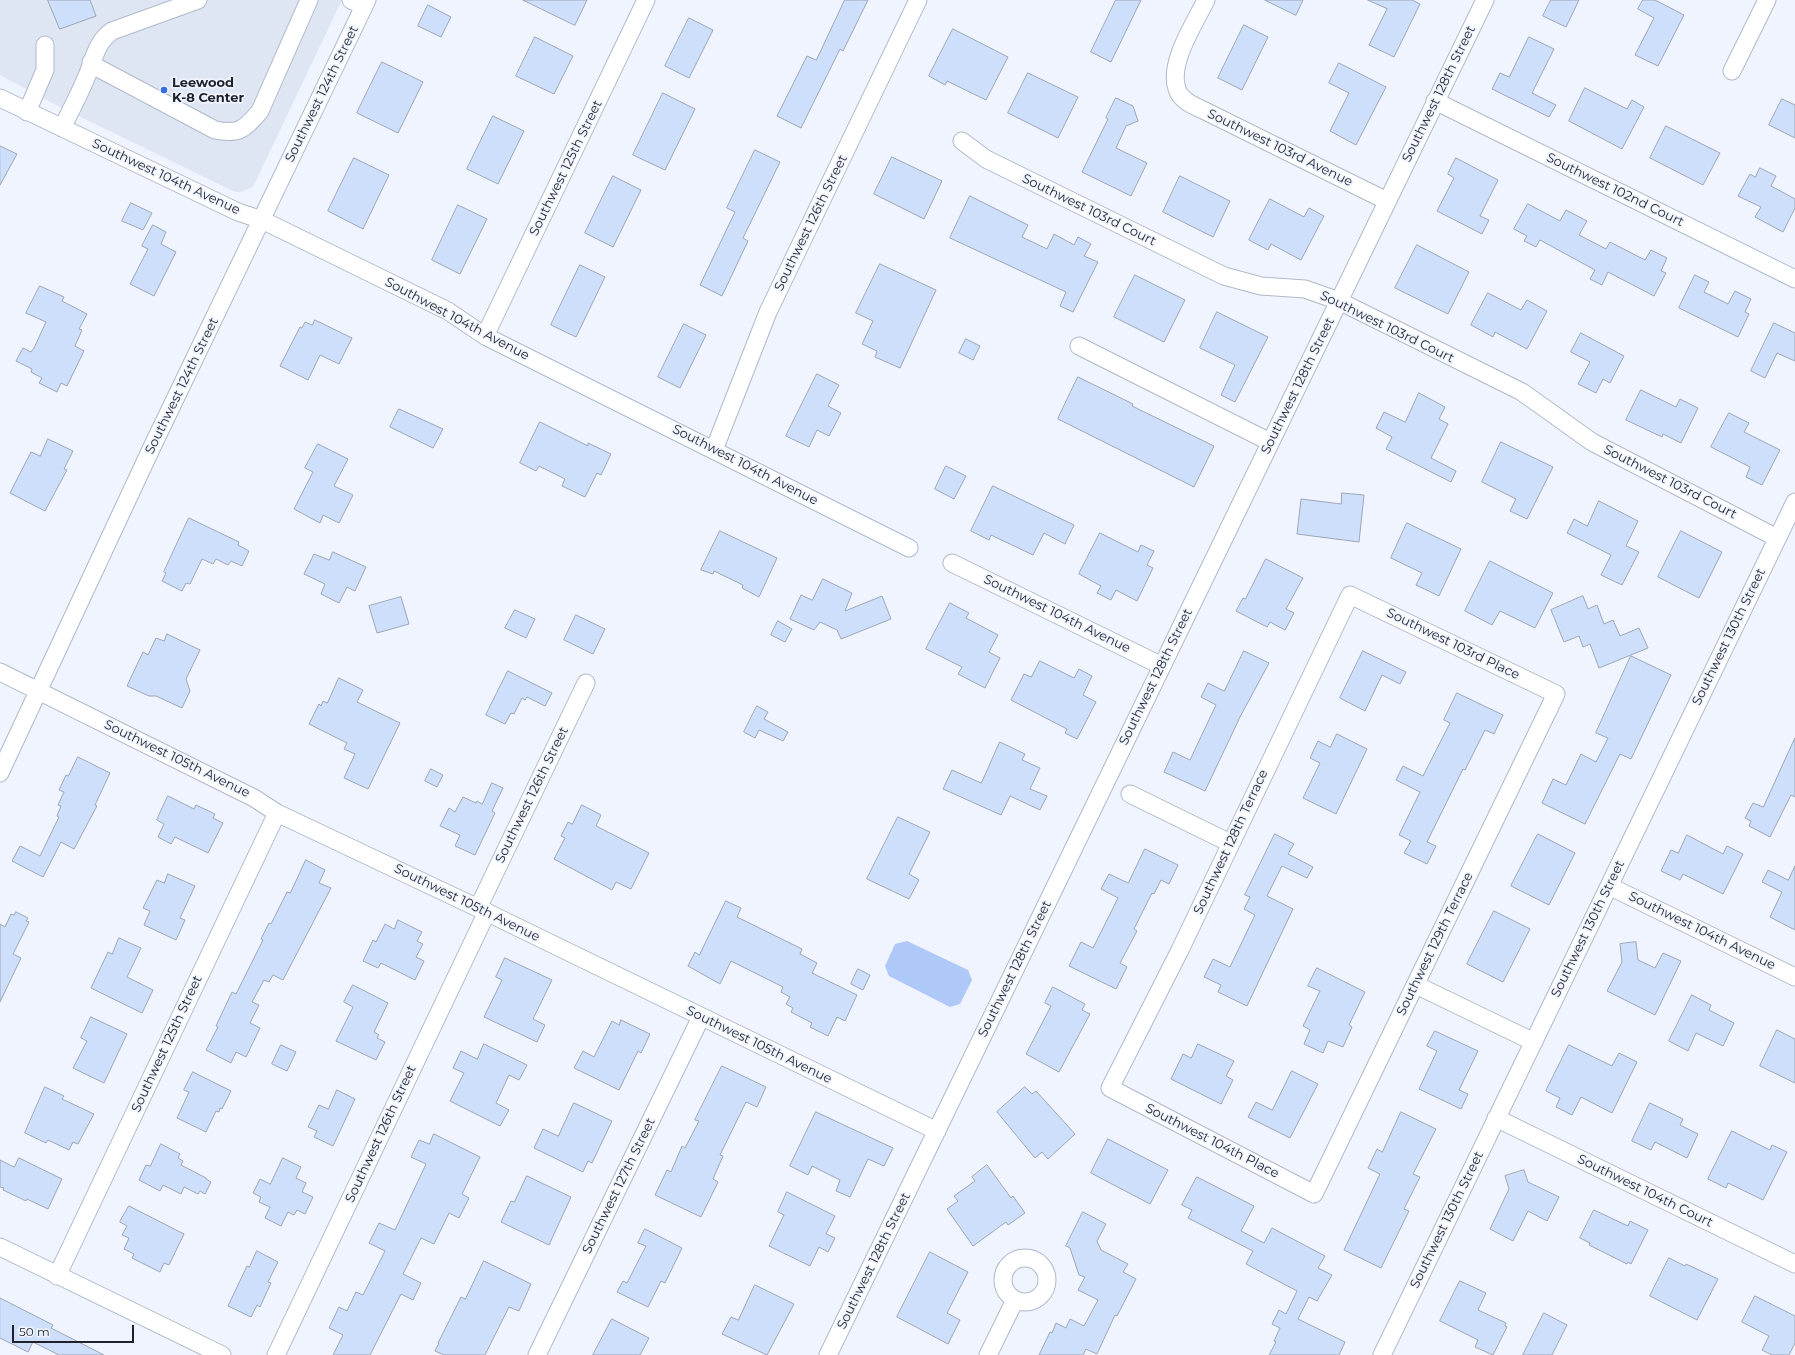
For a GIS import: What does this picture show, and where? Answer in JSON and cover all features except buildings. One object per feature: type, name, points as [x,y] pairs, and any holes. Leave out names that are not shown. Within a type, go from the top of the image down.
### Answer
[{"type":"street","points":[[62,128],[87,77],[91,62],[101,40],[112,31],[198,0]]},
{"type":"street","points":[[91,62],[98,68],[215,130],[228,133],[241,130],[250,123],[260,111],[309,0]]},
{"type":"street","name":"Southwest 125th Street","points":[[485,336],[646,0]]},
{"type":"street","name":"Southwest 126th Street","points":[[714,450],[768,312],[918,0]]},
{"type":"street","name":"Southwest 103rd Avenue","points":[[1206,0],[1178,57],[1175,75],[1177,89],[1184,99],[1198,108],[1387,201]]},
{"type":"street","name":"Southwest 128th Street","points":[[828,1355],[1485,0]]},
{"type":"street","points":[[1732,71],[1766,0]]},
{"type":"street","name":"Southwest 124th Street","points":[[0,774],[152,447],[262,220],[361,2]]},
{"type":"street","points":[[27,112],[45,70],[45,45]]},
{"type":"street","name":"Southwest 104th Avenue","points":[[0,98],[238,212],[262,220],[448,312],[485,336],[909,548]]},
{"type":"street","name":"Southwest 102nd Court","points":[[1435,101],[1795,279]]},
{"type":"street","name":"Southwest 103rd Court","points":[[962,141],[986,159],[1224,276],[1261,286],[1305,289],[1339,301],[1522,392],[1592,442],[1778,538]]},
{"type":"street","points":[[1079,346],[1270,442]]},
{"type":"street","name":"Southwest 130th Street","points":[[1387,1353],[1496,1118],[1795,502]]},
{"type":"street","name":"Southwest 104th Avenue","points":[[952,563],[1162,666]]},
{"type":"street","name":"Southwest 103rd Place","points":[[1350,595],[1556,694]]},
{"type":"street","name":"Southwest 128th Terrace","points":[[1110,1088],[1180,950],[1350,595]]},
{"type":"street","name":"Southwest 105th Avenue","points":[[0,672],[254,798],[277,813],[482,910],[937,1131]]},
{"type":"street","name":"Southwest 126th Street","points":[[276,1355],[586,683]]},
{"type":"street","name":"Southwest 129th Terrace","points":[[1314,1194],[1556,694]]},
{"type":"street","points":[[1130,794],[1230,843]]},
{"type":"street","name":"Southwest 125th Street","points":[[57,1276],[277,813]]},
{"type":"street","name":"Southwest 104th Avenue","points":[[1609,886],[1795,977]]},
{"type":"street","points":[[1416,985],[1534,1042]]},
{"type":"street","name":"Southwest 127th Street","points":[[537,1355],[701,1017]]},
{"type":"street","name":"Southwest 104th Place","points":[[1110,1088],[1314,1194]]},
{"type":"street","name":"Southwest 104th Court","points":[[1496,1118],[1795,1264]]},
{"type":"street","points":[[0,1247],[222,1355]]},
{"type":"street","points":[[988,1355],[1015,1300]]},
{"type":"shaded area","name":"Leewood K-8 Center","points":[[0,0],[342,0],[253,187],[241,192],[235,192],[56,105],[0,75]]},
{"type":"shaded area","points":[[907,941],[968,970],[972,980],[960,1004],[950,1007],[889,976],[885,966],[895,944]]},
{"type":"place","name":"Leewood K-8 Center","points":[[164,90]]}]
